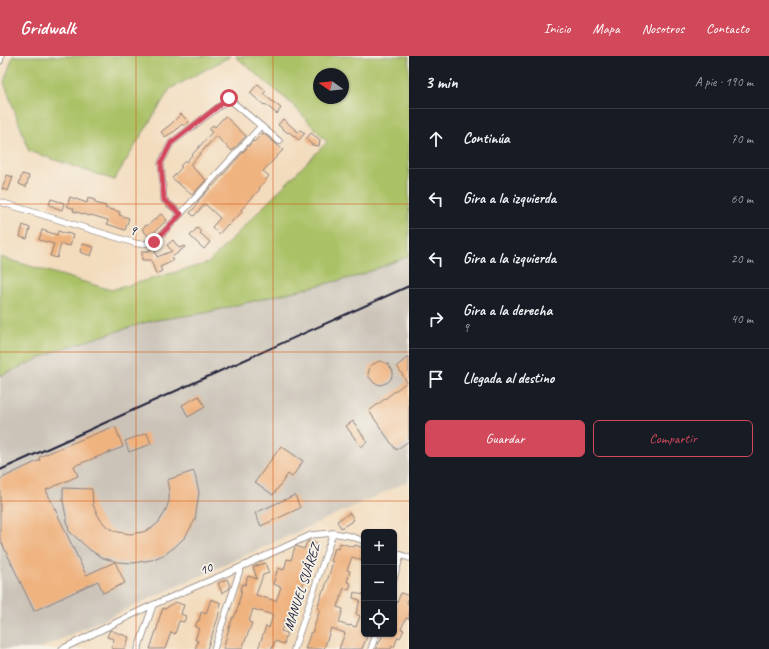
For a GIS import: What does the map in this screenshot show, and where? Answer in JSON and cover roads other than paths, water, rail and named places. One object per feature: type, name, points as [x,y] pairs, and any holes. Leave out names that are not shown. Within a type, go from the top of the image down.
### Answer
[{"type":"street","points":[[0,61],[1,56]]},
{"type":"street","points":[[181,214],[164,200],[161,163],[171,143],[229,98],[279,142]]},
{"type":"street","name":"9","points":[[0,202],[138,244],[154,242],[261,126]]},
{"type":"street","name":"10","points":[[62,649],[153,605],[311,535],[332,533],[350,536],[361,540]]},
{"type":"street","name":"MANUEL SUÁREZ","points":[[294,649],[332,533]]},
{"type":"street","points":[[397,553],[409,558]]},
{"type":"street","points":[[397,568],[401,555]]},
{"type":"street","points":[[214,649],[241,567]]},
{"type":"street","points":[[138,649],[153,605]]},
{"type":"street","points":[[371,649],[375,637]]},
{"type":"railway","points":[[0,470],[409,286]]}]
